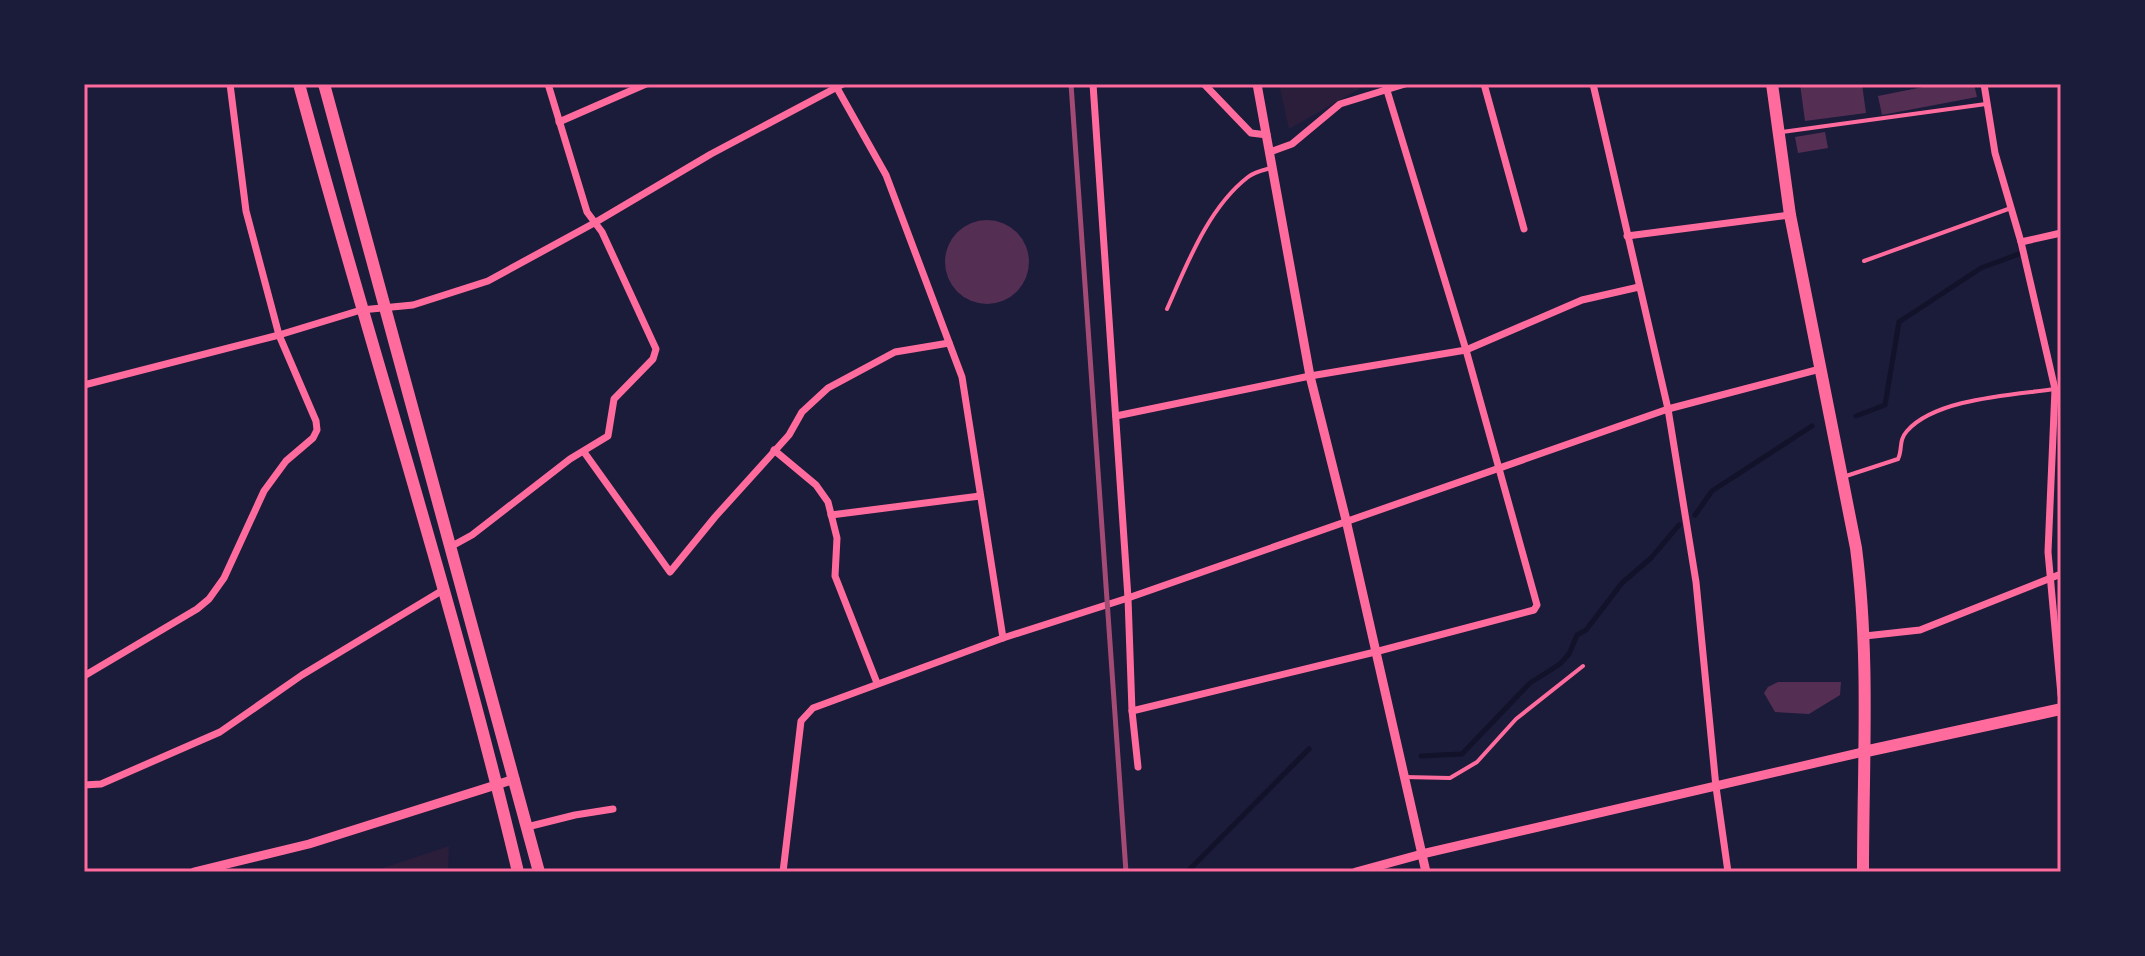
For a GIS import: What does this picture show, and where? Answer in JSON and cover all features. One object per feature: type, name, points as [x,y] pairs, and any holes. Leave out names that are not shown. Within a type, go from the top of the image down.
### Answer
[{"type":"main road","points":[[299,84],[443,590],[518,872]]},
{"type":"main road","points":[[324,84],[539,872]]},
{"type":"main road","points":[[1772,84],[1790,215],[1856,548],[1865,636],[1863,872]]},
{"type":"main road","points":[[1863,752],[2061,709]]},
{"type":"street","points":[[84,676],[209,599],[224,578],[264,491],[286,461],[313,438],[317,430],[316,421],[279,335],[246,211],[230,84]]},
{"type":"street","points":[[452,546],[472,535],[513,500],[570,459],[608,436],[614,399],[653,359],[656,349],[596,222],[587,212],[548,84]]},
{"type":"street","points":[[559,122],[646,84]]},
{"type":"street","points":[[1093,84],[1138,767]]},
{"type":"street","points":[[1204,84],[1251,133],[1267,135]]},
{"type":"street","points":[[1257,84],[1310,376],[1426,872]]},
{"type":"street","points":[[1270,152],[1292,144],[1340,104],[1386,86],[1405,84]]},
{"type":"street","points":[[1484,84],[1524,229]]},
{"type":"street","points":[[1593,84],[1668,409],[1696,582],[1716,787],[1728,872]]},
{"type":"street","points":[[1984,84],[1995,153],[2058,388],[2049,538],[2061,695]]},
{"type":"street","points":[[84,385],[279,335],[361,310],[413,305],[488,281],[711,154],[840,86],[886,175],[962,377],[1003,638]]},
{"type":"street","points":[[1132,711],[1375,652],[1534,610],[1537,605],[1466,350],[1386,86]]},
{"type":"street","points":[[1627,236],[1790,215]]},
{"type":"street","points":[[2021,242],[2061,233]]},
{"type":"street","points":[[1116,416],[1310,376],[1466,350],[1582,300],[1639,287]]},
{"type":"street","points":[[584,452],[670,572],[789,435],[802,412],[828,388],[895,352],[949,343]]},
{"type":"street","points":[[783,872],[801,721],[813,708],[1003,638],[1128,598],[1668,409],[1820,369]]},
{"type":"street","points":[[774,450],[816,485],[828,502],[837,538],[835,576],[877,683]]},
{"type":"street","points":[[831,515],[980,496]]},
{"type":"street","points":[[1865,636],[1920,630],[2061,574]]},
{"type":"street","points":[[84,785],[101,784],[220,732],[302,675],[443,590]]},
{"type":"street","points":[[1356,872],[1863,752]]},
{"type":"street","points":[[194,872],[309,844],[515,779]]},
{"type":"street","points":[[528,830],[575,815],[613,809]]},
{"type":"lane","points":[[1778,132],[1986,104]]},
{"type":"lane","points":[[1167,309],[1190,255],[1222,204],[1249,175],[1273,168]]},
{"type":"lane","points":[[1864,261],[2011,208]]},
{"type":"lane","points":[[1842,477],[1898,459],[1901,455],[1900,441],[1908,430],[1939,411],[2058,388]]},
{"type":"lane","points":[[1404,777],[1450,778],[1477,762],[1516,719],[1583,666]]},
{"type":"shaded area","points":[[1279,84],[1368,84],[1289,129]]},
{"type":"shaded area","points":[[449,846],[448,872],[371,872]]},
{"type":"building","points":[[1800,84],[1862,84],[1866,113],[1805,121]]},
{"type":"building","points":[[1938,84],[1974,84],[1977,97],[1882,115],[1878,96]]},
{"type":"building","points":[[1825,132],[1828,148],[1798,153],[1795,137]]},
{"type":"building","points":[[987,220],[1003,223],[1017,232],[1026,246],[1029,262],[1026,278],[1017,292],[1003,301],[987,304],[971,301],[957,292],[948,278],[945,262],[948,246],[957,232],[971,223]]},
{"type":"building","points":[[1778,682],[1841,682],[1840,695],[1809,714],[1775,712],[1764,693]]},
{"type":"waterway","points":[[1856,416],[1885,405],[1899,322],[1981,268],[2019,254]]},
{"type":"waterway","points":[[1695,515],[1712,491],[1812,426]]},
{"type":"waterway","points":[[1421,756],[1462,754],[1530,683],[1560,664],[1569,654],[1577,635],[1586,630],[1622,583],[1651,558],[1679,525]]},
{"type":"waterway","points":[[1187,872],[1309,749]]},
{"type":"railway","points":[[1071,84],[1126,872]]}]
